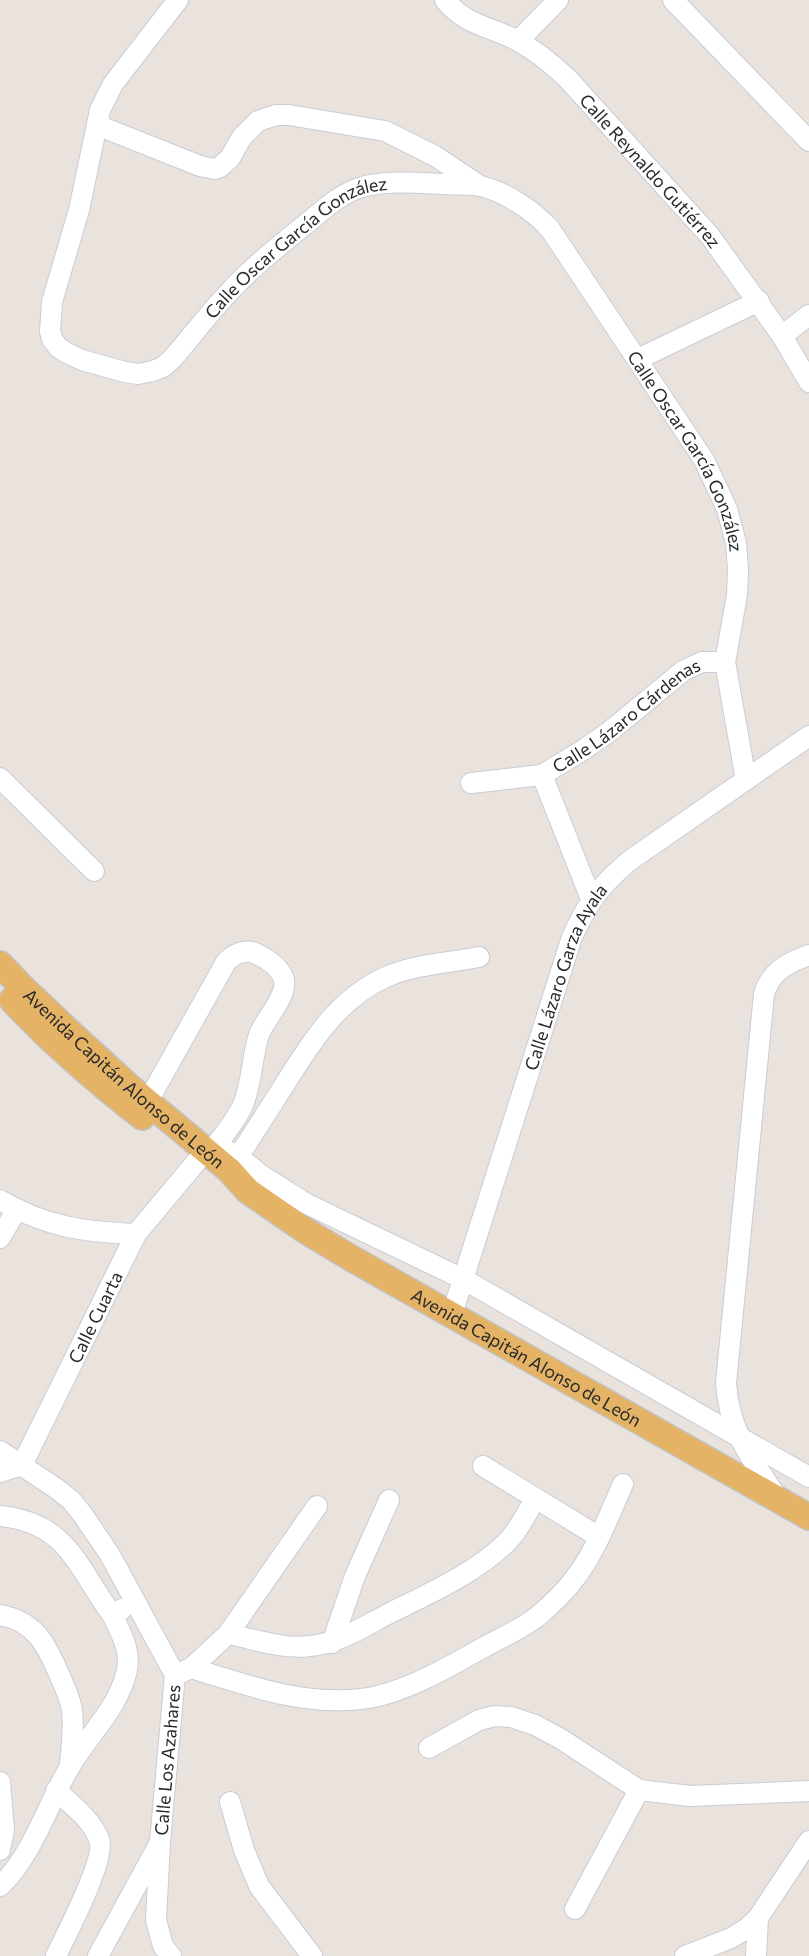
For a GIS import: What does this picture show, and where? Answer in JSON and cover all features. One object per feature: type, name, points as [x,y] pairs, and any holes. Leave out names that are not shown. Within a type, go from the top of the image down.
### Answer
[{"type":"main road","name":"Avenida Capitán Alonso de León","points":[[0,964],[144,1108],[230,1168],[248,1191],[306,1232],[809,1517]]},
{"type":"main road","name":"Avenida Capitán Alonso de León","points":[[0,986],[9,1002],[121,1102],[144,1108]]},
{"type":"street","points":[[97,125],[100,110],[106,96],[178,0]]},
{"type":"street","points":[[518,41],[558,0]]},
{"type":"street","points":[[673,0],[809,140]]},
{"type":"street","name":"Calle Reynaldo Gutiérrez","points":[[448,3],[464,18],[518,41],[555,67],[580,92],[710,236],[759,301],[809,382]]},
{"type":"street","name":"Calle Oscar García González","points":[[480,186],[377,183],[360,188],[341,197],[278,247],[234,287],[163,368],[138,374],[82,360],[58,346],[52,339],[50,330],[52,302],[79,210],[97,125],[200,166],[215,169],[225,164],[242,137],[258,121],[276,115],[303,116],[385,131],[435,156],[480,186],[506,196],[524,206],[542,219],[550,229],[638,359],[704,460],[728,509],[736,543],[738,569],[737,595],[725,662],[746,780]]},
{"type":"street","points":[[638,359],[759,301]]},
{"type":"street","points":[[782,336],[809,315]]},
{"type":"street","name":"Calle Lázaro Cárdenas","points":[[591,899],[542,775],[609,732],[683,670],[702,662],[725,662]]},
{"type":"street","name":"Calle Lázaro Garza Ayala","points":[[452,1314],[572,937],[591,899],[605,882],[628,862],[809,736]]},
{"type":"street","points":[[472,783],[542,775]]},
{"type":"street","points":[[0,778],[94,871]]},
{"type":"street","name":"Calle Cuarta","points":[[22,1465],[136,1234],[242,1108],[260,1032],[284,988],[284,979],[276,966],[256,953],[247,952],[233,956],[226,962],[144,1108]]},
{"type":"street","points":[[778,1499],[738,1437],[730,1414],[726,1383],[761,1010],[768,982],[790,962],[809,955]]},
{"type":"street","points":[[479,957],[412,968],[387,976],[366,986],[328,1022],[310,1044],[230,1168],[261,1175],[307,1204],[463,1279],[809,1477]]},
{"type":"street","points":[[0,1238],[8,1204],[67,1228],[96,1233],[136,1234]]},
{"type":"street","name":"Calle Los Azahares","points":[[0,1451],[71,1500],[97,1535],[134,1601],[183,1672],[160,1842],[156,1920],[158,1934],[171,1956]]},
{"type":"street","points":[[0,1472],[22,1465]]},
{"type":"street","points":[[483,1466],[535,1500],[599,1537]]},
{"type":"street","points":[[183,1672],[305,1698],[361,1699],[382,1695],[450,1666],[537,1617],[560,1595],[576,1577],[599,1537],[623,1484]]},
{"type":"street","points":[[332,1643],[355,1576],[389,1500]]},
{"type":"street","points":[[228,1634],[284,1646],[332,1643],[432,1592],[493,1555],[508,1542],[535,1500]]},
{"type":"street","points":[[183,1672],[228,1634],[317,1506]]},
{"type":"street","points":[[0,1516],[47,1530],[68,1548],[113,1616],[127,1646],[127,1668],[122,1686],[103,1721],[70,1766],[56,1790],[26,1852],[0,1886]]},
{"type":"street","points":[[113,1616],[134,1601]]},
{"type":"street","points":[[0,1615],[20,1620],[30,1627],[43,1641],[55,1665],[72,1710],[73,1733],[70,1766]]},
{"type":"street","points":[[429,1748],[479,1720],[495,1716],[511,1717],[535,1725],[561,1739],[638,1790],[690,1796],[809,1791]]},
{"type":"street","points":[[0,1782],[4,1830],[0,1850]]},
{"type":"street","points":[[56,1790],[90,1824],[99,1839],[101,1848],[100,1856],[89,1885],[56,1956]]},
{"type":"street","points":[[575,1910],[638,1790]]},
{"type":"street","points":[[230,1802],[244,1850],[259,1886],[312,1956]]},
{"type":"street","points":[[685,1956],[730,1938],[746,1929],[758,1918],[809,1841]]},
{"type":"street","points":[[98,1956],[160,1842]]},
{"type":"street","points":[[756,1956],[758,1918]]}]
